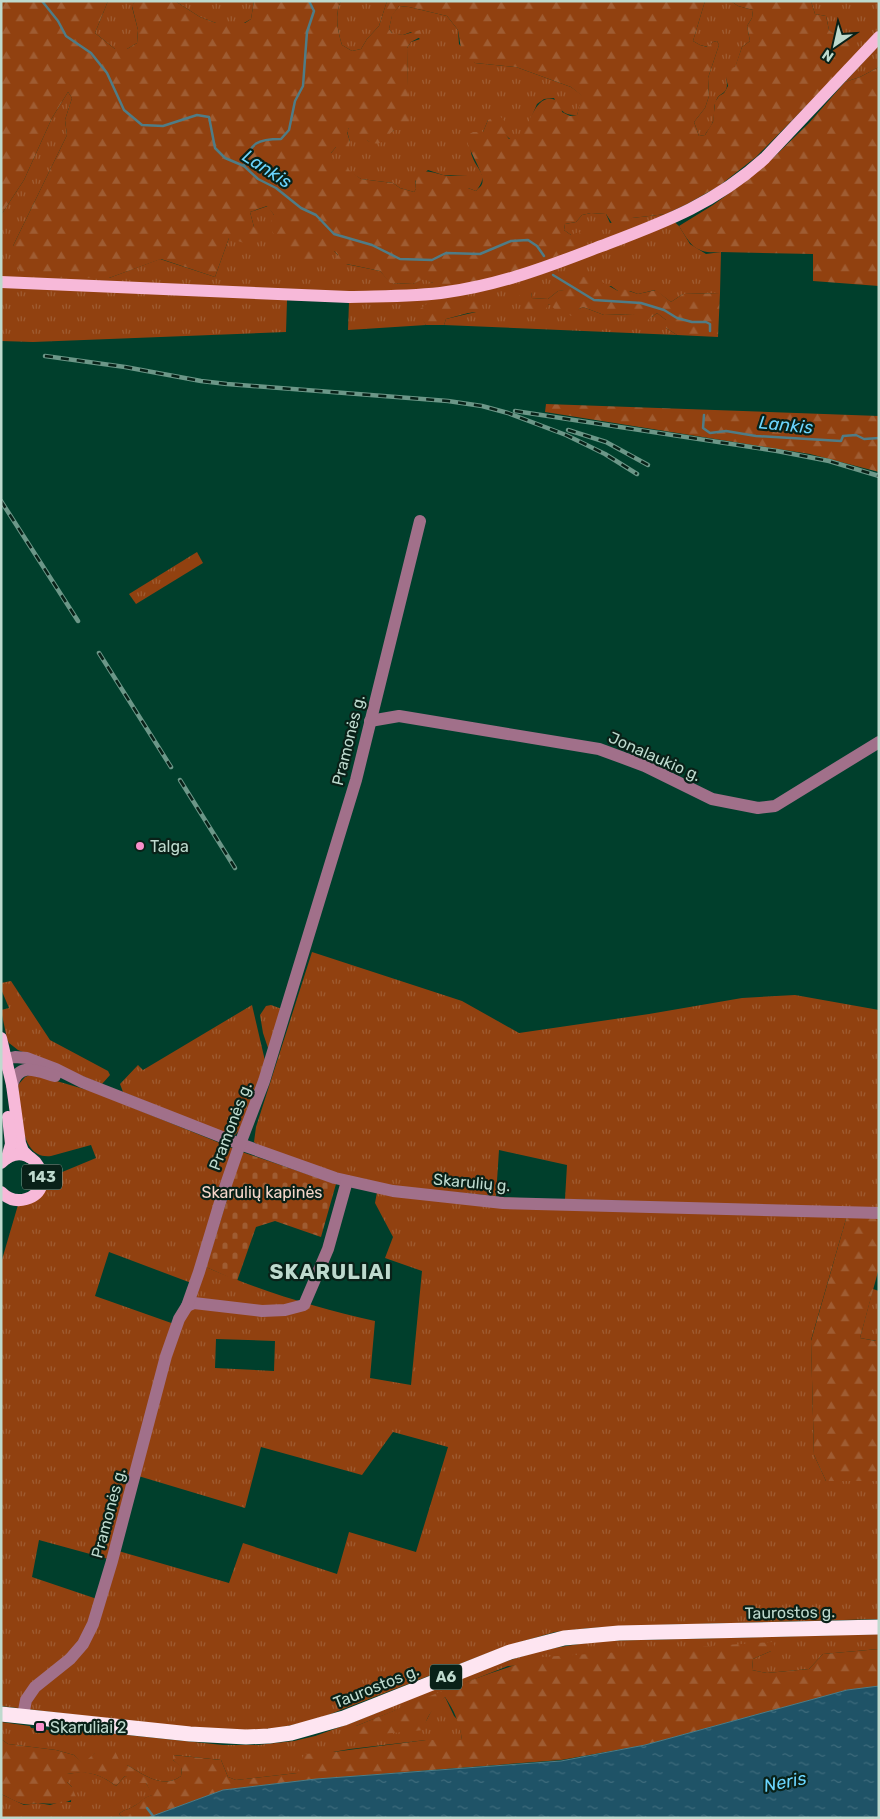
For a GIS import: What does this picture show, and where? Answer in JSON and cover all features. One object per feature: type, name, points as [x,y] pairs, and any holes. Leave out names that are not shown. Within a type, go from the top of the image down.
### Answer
[{"type":"highway","name":"Taurostos g.","points":[[1,1714],[190,1734],[246,1737],[270,1736],[291,1733],[335,1721],[510,1652],[564,1638],[619,1633],[879,1627]]},
{"type":"main road","points":[[1,282],[349,297],[398,296],[464,289],[530,273],[670,219],[704,203],[726,189],[765,158],[879,37]]},
{"type":"main road","name":"143","points":[[1,1038],[11,1144],[4,1160]]},
{"type":"main road","name":"143","points":[[3,1194],[17,1200],[24,1200],[30,1198],[39,1189],[42,1182],[41,1170],[24,1151],[20,1143],[6,1081]]},
{"type":"main road","name":"143","points":[[4,1160],[18,1154],[29,1157]]},
{"type":"street","name":"Pramonės g.","points":[[23,1716],[26,1700],[35,1687],[70,1659],[83,1644],[93,1624],[114,1555],[166,1356],[179,1319],[187,1306],[221,1199],[259,1097],[284,1021],[356,780],[420,521]]},
{"type":"street","name":"Jonalaukio g.","points":[[370,721],[399,716],[599,749],[645,766],[712,799],[758,808],[775,806],[879,742]]},
{"type":"street","name":"Skarulių g.","points":[[4,1062],[15,1057],[27,1058],[56,1069],[82,1082],[240,1144],[334,1178],[393,1191],[503,1203],[879,1213]]},
{"type":"street","name":"Skarulių g.","points":[[6,1081],[14,1078],[19,1072],[32,1070],[82,1082]]},
{"type":"street","points":[[187,1306],[194,1303],[262,1311],[284,1310],[304,1304],[328,1249],[347,1181]]},
{"type":"green space","points":[[1,1],[108,1],[95,33],[115,49],[127,49],[137,43],[138,30],[132,6],[135,1],[175,1],[200,17],[216,23],[245,23],[251,19],[254,1],[341,1],[337,17],[339,34],[342,45],[352,51],[361,49],[379,26],[387,1],[705,1],[693,41],[707,47],[717,41],[719,45],[708,78],[709,96],[705,108],[694,122],[699,136],[705,135],[713,122],[715,102],[728,86],[726,78],[728,69],[735,67],[742,47],[750,41],[747,26],[752,18],[753,10],[738,6],[731,1],[811,1],[815,14],[826,16],[829,30],[834,34],[846,35],[856,55],[756,157],[719,186],[666,214],[632,218],[627,227],[617,231],[606,214],[591,213],[582,215],[576,222],[565,224],[564,230],[571,235],[579,232],[584,238],[583,246],[504,276],[454,286],[433,283],[423,279],[413,284],[390,283],[380,271],[347,264],[333,270],[329,265],[338,255],[334,251],[324,258],[289,261],[269,226],[274,215],[267,206],[250,212],[254,227],[261,233],[250,245],[229,238],[215,277],[161,259],[109,278],[26,278],[14,262],[13,246],[67,135],[65,120],[72,98],[68,92],[52,118],[24,180],[1,215]],"holes":[[[399,6],[447,16],[458,30],[462,55],[475,63],[516,67],[571,87],[582,96],[577,115],[570,116],[562,112],[561,103],[553,99],[546,99],[535,109],[521,139],[509,139],[506,135],[508,125],[499,115],[488,120],[483,132],[473,132],[466,136],[469,148],[483,180],[482,185],[476,191],[468,188],[468,176],[419,173],[415,181],[416,189],[414,192],[400,188],[393,183],[361,179],[338,162],[332,160],[331,153],[336,147],[348,148],[350,142],[347,132],[349,128],[354,128],[370,142],[378,143],[382,142],[394,130],[405,130],[409,123],[407,48],[411,42],[422,36],[420,30],[403,35],[392,33],[389,29],[392,16]]]},
{"type":"green space","points":[[108,1],[135,1],[132,7],[138,30],[137,43],[127,49],[115,49],[95,33]]},
{"type":"green space","points":[[175,1],[254,1],[251,19],[244,23],[216,23],[200,17]]},
{"type":"green space","points":[[341,1],[387,1],[379,26],[361,49],[352,51],[342,45],[337,17]]},
{"type":"green space","points":[[705,1],[731,1],[738,6],[753,10],[752,18],[747,26],[750,41],[742,47],[735,68],[726,78],[727,88],[716,101],[712,125],[705,135],[699,136],[694,122],[705,108],[709,96],[708,78],[719,45],[717,41],[708,47],[693,41]]},
{"type":"green space","points":[[811,1],[879,1],[879,30],[856,55],[829,30],[826,16],[815,14]]},
{"type":"green space","points":[[399,6],[447,16],[458,30],[459,44],[475,63],[516,67],[571,87],[583,96],[577,115],[563,111],[554,98],[544,99],[537,104],[522,139],[510,139],[488,120],[483,132],[473,132],[471,141],[471,153],[482,176],[476,191],[468,188],[468,176],[443,175],[428,170],[415,181],[416,189],[414,192],[400,188],[393,183],[361,179],[331,160],[331,153],[336,147],[350,142],[347,131],[349,128],[354,127],[368,141],[377,143],[394,130],[408,123],[407,48],[411,42],[420,39],[411,32],[403,35],[393,34],[389,29],[392,15]]},
{"type":"green space","points":[[879,45],[879,67],[845,82]]},
{"type":"green space","points":[[879,67],[879,286],[813,281],[813,254],[706,252],[691,244],[679,226],[713,205],[773,158],[809,123],[845,82]]},
{"type":"green space","points":[[68,92],[72,98],[65,120],[67,135],[13,246],[109,278],[160,259],[215,277],[229,238],[254,227],[250,212],[268,206],[274,215],[334,251],[346,264],[380,271],[391,283],[413,284],[423,278],[433,283],[571,235],[564,230],[565,224],[576,222],[582,215],[591,213],[606,214],[610,223],[666,214],[679,226],[690,244],[706,254],[721,252],[720,293],[683,294],[671,302],[655,290],[638,294],[630,291],[618,291],[611,286],[558,291],[548,299],[531,298],[532,292],[524,302],[533,311],[544,309],[549,304],[570,310],[583,307],[604,315],[633,314],[652,317],[657,313],[666,320],[666,328],[677,335],[444,325],[446,319],[476,312],[422,318],[426,325],[348,330],[349,302],[287,300],[286,332],[33,342],[1,341],[1,215],[24,180],[52,118]]},
{"type":"green space","points":[[563,271],[602,282],[618,291],[623,289],[638,294],[656,290],[671,302],[683,294],[720,293],[718,337],[677,335],[666,328],[666,320],[657,313],[645,322],[633,314],[604,315],[583,307],[579,309],[577,314],[571,316],[564,310],[558,312],[549,304],[543,313],[539,314],[533,311],[527,313],[523,307],[524,302],[519,295],[523,286],[529,285],[532,292],[531,298],[548,299],[558,291],[570,289],[559,278]]},
{"type":"green space","points":[[475,297],[480,302],[479,310],[446,319],[444,325],[426,325],[418,314],[420,309],[428,303]]},
{"type":"green space","points":[[546,404],[879,416],[879,472],[810,454],[545,412]]},
{"type":"green space","points":[[197,552],[203,563],[136,604],[129,594]]},
{"type":"green space","points":[[312,952],[462,1001],[519,1033],[742,998],[795,995],[879,1010],[879,1209],[565,1199],[567,1165],[499,1150],[496,1196],[409,1188],[348,1178],[259,1146],[254,1142],[256,1127]]},
{"type":"green space","points":[[11,981],[50,1040],[108,1071],[110,1075],[102,1084],[18,1050],[9,1043],[1,1010],[9,1008],[1,989],[1,983]]},
{"type":"green space","points":[[252,1005],[266,1065],[244,1126],[235,1135],[221,1132],[123,1092],[120,1084],[138,1065],[143,1070]]},
{"type":"green space","points":[[271,1005],[282,1009],[269,1051],[260,1015],[266,1006]]},
{"type":"green space","points":[[30,1075],[43,1077],[94,1092],[242,1152],[206,1267],[247,1284],[289,1298],[375,1321],[370,1378],[411,1385],[422,1271],[385,1258],[393,1237],[375,1203],[377,1192],[848,1212],[811,1340],[814,1455],[826,1481],[879,1481],[879,1619],[659,1625],[590,1628],[555,1632],[506,1646],[315,1720],[278,1728],[243,1731],[194,1729],[1,1706],[1,1263],[18,1205],[47,1184],[55,1175],[96,1158],[91,1145],[51,1156],[40,1155],[32,1150],[23,1130],[21,1118],[18,1085],[25,1077]],"holes":[[[109,1252],[194,1284],[177,1325],[95,1296]],[[216,1339],[275,1341],[274,1371],[215,1368]],[[393,1432],[448,1447],[416,1552],[349,1532],[337,1574],[243,1543],[229,1583],[115,1550],[135,1475],[245,1508],[261,1447],[362,1475]],[[39,1540],[112,1560],[100,1600],[32,1577]]]},
{"type":"green space","name":"Skarulių kapinės","points":[[242,1152],[336,1184],[321,1237],[275,1221],[256,1227],[237,1281],[206,1267]]},
{"type":"green space","points":[[848,1212],[879,1213],[879,1268],[860,1338],[876,1341],[879,1336],[879,1481],[826,1481],[814,1455],[811,1341]]},
{"type":"green space","points":[[873,1289],[879,1291],[879,1336],[877,1341],[860,1338]]},
{"type":"green space","points":[[879,1634],[879,1649],[823,1654],[809,1669],[767,1673],[752,1670],[753,1659],[771,1651],[508,1666],[356,1726],[425,1723],[434,1706],[445,1697],[454,1716],[459,1721],[462,1740],[426,1740],[333,1752],[297,1773],[236,1780],[228,1777],[221,1760],[174,1755],[173,1760],[182,1767],[181,1776],[174,1780],[160,1781],[146,1776],[127,1765],[121,1765],[117,1759],[95,1753],[89,1759],[89,1764],[82,1764],[74,1755],[56,1750],[8,1744],[1,1739],[1,1722],[49,1730],[50,1727],[223,1745],[258,1745],[294,1741],[315,1736],[354,1722],[488,1667],[536,1652],[560,1647],[599,1641]]},
{"type":"green space","points":[[773,1642],[775,1648],[753,1659],[752,1670],[767,1673],[809,1669],[823,1654],[879,1649],[879,1686],[847,1690],[645,1745],[561,1760],[316,1779],[223,1790],[147,1818],[124,1818],[119,1814],[152,1795],[146,1783],[137,1783],[125,1776],[116,1786],[104,1778],[93,1774],[67,1774],[67,1782],[72,1787],[76,1797],[63,1803],[23,1804],[1,1794],[1,1739],[8,1744],[56,1750],[74,1755],[83,1764],[88,1764],[88,1759],[101,1747],[114,1749],[121,1764],[160,1781],[174,1780],[181,1776],[182,1768],[173,1760],[173,1755],[221,1760],[228,1777],[236,1780],[297,1773],[304,1754],[426,1740],[462,1740],[456,1717],[445,1697],[429,1715],[424,1730],[361,1736],[353,1732],[356,1726],[449,1688],[543,1657]]},
{"type":"green space","points":[[81,1772],[99,1776],[116,1786],[125,1776],[146,1783],[153,1795],[146,1797],[137,1805],[119,1814],[124,1818],[1,1818],[1,1794],[24,1805],[38,1803],[50,1805],[60,1802],[71,1802],[72,1787],[67,1782],[67,1774]]},
{"type":"water","name":"Neris","points":[[879,1686],[879,1818],[147,1818],[223,1790],[316,1779],[561,1761],[645,1745],[847,1690]]},
{"type":"waterway","name":"Lankis","points":[[42,1],[58,21],[66,36],[91,53],[107,73],[124,110],[142,125],[163,126],[197,115],[209,117],[215,148],[225,158],[244,166],[258,179],[276,188],[301,208],[316,215],[334,234],[372,245],[400,259],[432,260],[446,253],[480,254],[511,241],[528,240],[537,246],[544,256]]},
{"type":"waterway","points":[[244,166],[252,147],[261,141],[281,139],[289,130],[295,101],[303,86],[307,32],[314,11],[309,1]]},
{"type":"waterway","name":"Lankis","points":[[553,275],[594,300],[641,303],[664,310],[677,318],[692,322],[706,322],[710,324],[710,331]]},
{"type":"waterway","name":"Lankis","points":[[704,415],[703,428],[710,433],[726,431],[756,436],[841,441],[843,436],[856,435],[864,439],[879,438]]},
{"type":"waterway","points":[[147,1808],[153,1816]]},
{"type":"railway","points":[[45,356],[227,384],[448,401],[482,406],[508,413],[566,435],[605,454],[637,474]]},
{"type":"railway","points":[[515,411],[777,451],[829,461],[879,476]]},
{"type":"railway","points":[[568,430],[606,442],[648,465]]},
{"type":"railway","points":[[1,501],[78,621]]},
{"type":"railway","points":[[99,653],[171,767]]},
{"type":"railway","points":[[180,780],[235,868]]},
{"type":"place","name":"Talga","points":[[140,846]]},
{"type":"place","name":"Skaruliai 2","points":[[40,1727]]},
{"type":"district","name":"SKARULIAI","points":[[331,1272]]}]
